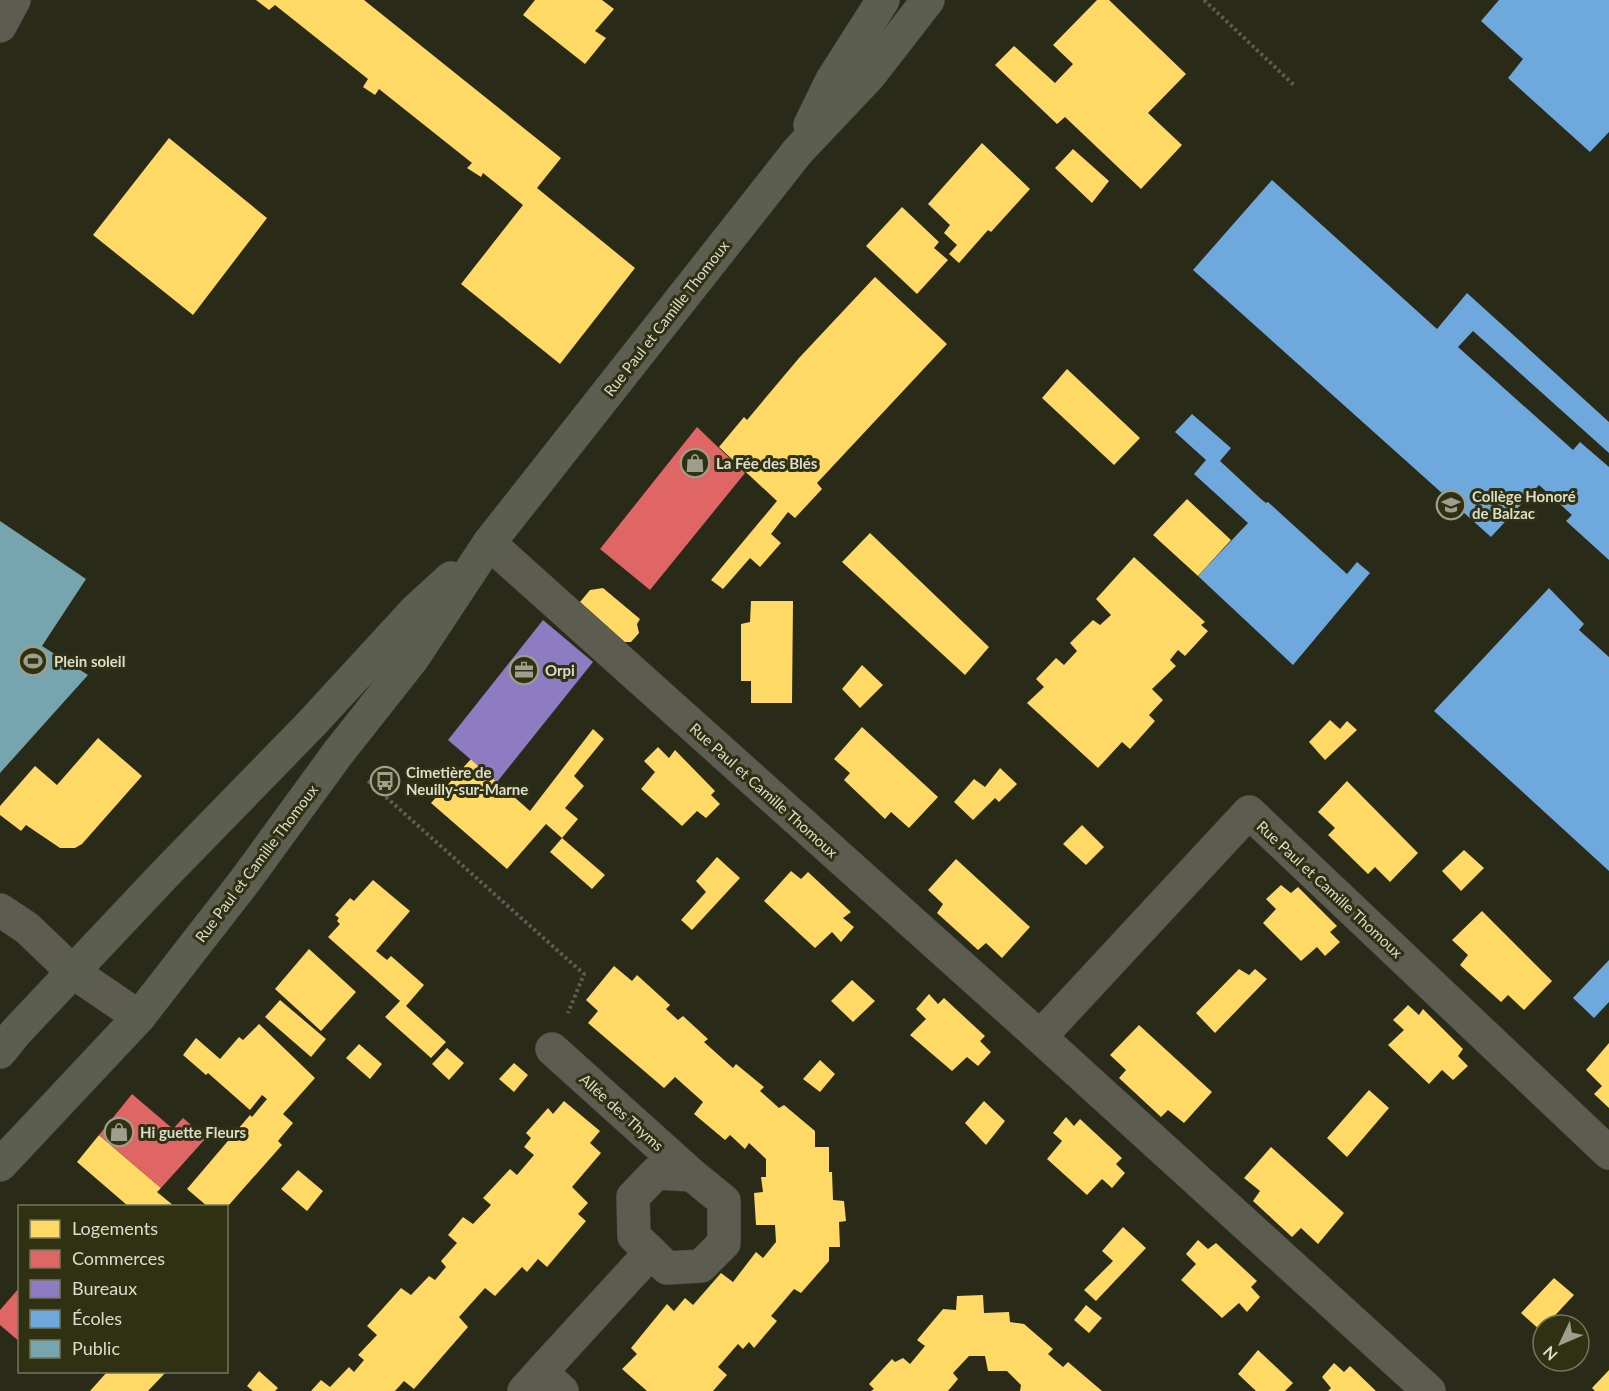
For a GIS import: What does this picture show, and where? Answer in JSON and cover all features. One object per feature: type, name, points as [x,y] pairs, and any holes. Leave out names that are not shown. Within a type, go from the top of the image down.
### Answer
[{"type":"main road","name":"Rue Paul et Camille Thomoux","points":[[798,151],[832,80],[883,0]]},
{"type":"main road","name":"Rue Paul et Camille Thomoux","points":[[0,1165],[139,1017],[244,882],[338,753],[414,658],[489,543],[798,151],[869,76],[928,0]]},
{"type":"main road","name":"Rue Paul et Camille Thomoux","points":[[0,1052],[16,1032],[312,723],[416,610],[489,543]]},
{"type":"street","points":[[0,26],[14,0]]},
{"type":"street","name":"Rue Paul et Camille Thomoux","points":[[489,543],[1040,1037],[1429,1391]]},
{"type":"street","name":"Rue Paul et Camille Thomoux","points":[[1040,1037],[1249,812],[1609,1153]]},
{"type":"street","points":[[0,910],[27,928],[73,972],[139,1017]]},
{"type":"street","name":"Allée des Thyms","points":[[552,1049],[724,1202],[724,1243],[701,1266],[667,1268],[634,1236],[633,1197],[656,1173],[692,1175]]},
{"type":"street","points":[[542,1385],[651,1252]]},
{"type":"path","points":[[1204,0],[1295,86]]},
{"type":"path","points":[[338,753],[584,974]]},
{"type":"building: Logements","points":[[256,0],[364,0],[561,158],[537,188],[635,268],[560,364],[461,284],[523,205],[483,173],[481,177],[467,168],[472,163],[379,89],[375,95],[363,87],[368,79],[275,5],[269,10]]},
{"type":"building: Logements","points":[[535,0],[602,0],[614,9],[595,31],[606,38],[585,64],[523,15]]},
{"type":"building: Logements","points":[[1097,0],[1109,0],[1186,74],[1148,113],[1182,145],[1141,189],[1065,117],[1057,124],[995,65],[1014,46],[1055,83],[1073,64],[1053,45]]},
{"type":"building: Logements","points":[[169,138],[267,218],[193,315],[93,235]]},
{"type":"building: Logements","points":[[982,143],[1030,189],[991,232],[988,230],[959,263],[949,254],[957,245],[944,233],[950,225],[928,204]]},
{"type":"building: Logements","points":[[1073,149],[1109,181],[1092,203],[1055,168]]},
{"type":"building: Logements","points":[[902,207],[939,242],[934,248],[948,260],[917,294],[866,246]]},
{"type":"building: Logements","points":[[875,277],[947,344],[817,483],[822,489],[795,518],[788,512],[771,534],[781,543],[760,567],[750,558],[723,589],[711,580],[777,501],[719,447],[744,417],[747,420],[799,358]]},
{"type":"building: Logements","points":[[1067,369],[1140,438],[1114,465],[1042,398]]},
{"type":"building: Logements","points":[[1187,499],[1231,540],[1198,576],[1153,535]]},
{"type":"building: Logements","points":[[870,533],[989,647],[965,675],[842,562]]},
{"type":"building: Logements","points":[[1134,557],[1205,622],[1201,625],[1208,631],[1185,656],[1178,650],[1170,660],[1176,666],[1152,689],[1163,700],[1149,715],[1155,721],[1130,749],[1122,742],[1098,768],[1027,703],[1044,687],[1036,679],[1056,658],[1064,665],[1077,651],[1070,643],[1093,620],[1100,625],[1111,615],[1096,599]]},
{"type":"building: Logements","points":[[603,588],[640,619],[637,624],[639,633],[631,642],[622,642],[582,615],[580,602],[590,590]]},
{"type":"building: Logements","points":[[751,601],[793,601],[792,703],[751,703],[751,681],[741,681],[741,624],[750,622]]},
{"type":"building: Logements","points":[[862,665],[883,685],[860,708],[842,689]]},
{"type":"building: Logements","points":[[1330,720],[1340,729],[1347,721],[1357,730],[1325,760],[1309,742]]},
{"type":"building: Logements","points":[[862,727],[938,797],[909,828],[891,812],[885,819],[844,780],[850,773],[834,759]]},
{"type":"building: Logements","points":[[593,729],[604,739],[574,776],[584,786],[565,808],[578,819],[562,838],[546,824],[507,869],[431,803],[471,759],[530,811]]},
{"type":"building: Logements","points":[[98,738],[142,776],[82,844],[75,848],[60,848],[26,825],[21,831],[0,815],[0,806],[35,766],[57,785]]},
{"type":"building: Logements","points":[[658,747],[669,758],[675,750],[715,791],[711,795],[720,804],[706,818],[697,811],[682,826],[641,789],[655,772],[644,761]]},
{"type":"building: Logements","points":[[1000,768],[1017,784],[999,802],[995,798],[973,820],[954,802],[974,779],[985,787]]},
{"type":"building: Logements","points":[[1347,781],[1418,853],[1390,882],[1375,867],[1368,874],[1328,835],[1335,828],[1318,812]]},
{"type":"building: Logements","points":[[1082,825],[1104,847],[1086,865],[1063,844]]},
{"type":"building: Logements","points":[[562,838],[605,875],[592,889],[550,852]]},
{"type":"building: Logements","points":[[1464,850],[1484,868],[1461,891],[1442,871]]},
{"type":"building: Logements","points":[[717,857],[740,878],[692,930],[681,920],[706,892],[696,881]]},
{"type":"building: Logements","points":[[956,859],[1030,927],[1002,958],[986,943],[978,950],[937,913],[943,904],[928,890]]},
{"type":"building: Logements","points":[[791,871],[801,879],[808,872],[851,912],[843,918],[854,927],[841,942],[832,932],[815,948],[764,901]]},
{"type":"building: Logements","points":[[373,880],[410,911],[376,951],[387,960],[391,956],[424,985],[406,1006],[446,1042],[431,1058],[385,1017],[400,1001],[328,937],[340,924],[337,921],[339,918],[335,915],[350,898],[354,901]]},
{"type":"building: Logements","points":[[1281,885],[1291,893],[1298,887],[1337,926],[1330,932],[1340,942],[1325,956],[1317,947],[1301,961],[1263,923],[1276,909],[1266,899]]},
{"type":"building: Logements","points":[[1482,911],[1552,981],[1524,1010],[1508,995],[1501,1002],[1460,965],[1468,955],[1452,940]]},
{"type":"building: Logements","points":[[309,949],[356,992],[321,1031],[275,989]]},
{"type":"building: Logements","points":[[614,966],[632,981],[637,975],[670,1005],[666,1009],[678,1020],[683,1016],[708,1039],[704,1042],[733,1068],[736,1064],[764,1087],[760,1091],[779,1108],[784,1105],[815,1131],[815,1147],[829,1147],[829,1172],[832,1172],[833,1200],[844,1201],[846,1221],[839,1222],[840,1247],[829,1247],[829,1261],[801,1293],[794,1289],[771,1316],[777,1321],[754,1348],[749,1342],[743,1349],[738,1344],[718,1367],[727,1375],[713,1391],[647,1391],[622,1369],[637,1354],[631,1348],[667,1304],[674,1311],[685,1298],[693,1305],[721,1273],[733,1282],[756,1252],[763,1258],[776,1242],[775,1225],[756,1225],[754,1193],[763,1192],[761,1177],[766,1177],[766,1159],[749,1143],[745,1149],[730,1135],[725,1140],[694,1114],[703,1102],[675,1077],[664,1088],[588,1023],[598,1011],[586,1000]]},
{"type":"building: Logements","points":[[1239,969],[1249,975],[1255,969],[1267,979],[1215,1033],[1196,1013]]},
{"type":"building: Logements","points":[[852,980],[875,1001],[853,1022],[831,1001]]},
{"type":"building: Logements","points":[[929,994],[938,1004],[944,998],[985,1036],[980,1041],[991,1052],[978,1066],[967,1057],[952,1071],[910,1035],[926,1019],[916,1009]]},
{"type":"building: Logements","points":[[280,1000],[326,1039],[311,1057],[265,1017]]},
{"type":"building: Logements","points":[[1408,1005],[1419,1015],[1423,1009],[1463,1049],[1458,1056],[1468,1066],[1453,1080],[1442,1070],[1429,1084],[1388,1045],[1404,1030],[1393,1020]]},
{"type":"building: Logements","points":[[259,1024],[315,1078],[283,1114],[293,1123],[278,1141],[282,1145],[228,1206],[206,1205],[187,1189],[250,1115],[252,1117],[267,1099],[262,1095],[250,1110],[208,1073],[206,1075],[183,1055],[196,1038],[220,1059],[239,1037],[243,1040]]},
{"type":"building: Logements","points":[[1139,1025],[1212,1092],[1184,1123],[1168,1110],[1161,1117],[1119,1078],[1126,1070],[1110,1055]]},
{"type":"building: Logements","points":[[1609,1043],[1609,1108],[1594,1094],[1602,1086],[1586,1070]]},
{"type":"building: Logements","points":[[359,1044],[382,1064],[370,1079],[346,1058]]},
{"type":"building: Logements","points":[[447,1048],[464,1063],[449,1080],[432,1064]]},
{"type":"building: Logements","points":[[820,1060],[835,1074],[820,1092],[803,1079]]},
{"type":"building: Logements","points":[[514,1063],[528,1075],[514,1092],[499,1079]]},
{"type":"building: Logements","points":[[1369,1090],[1389,1108],[1347,1157],[1327,1138]]},
{"type":"building: Logements","points":[[564,1101],[600,1131],[590,1143],[601,1153],[572,1187],[588,1203],[578,1214],[586,1221],[547,1267],[538,1259],[527,1272],[522,1267],[495,1296],[485,1288],[459,1317],[468,1327],[414,1389],[404,1381],[395,1391],[311,1391],[321,1380],[330,1387],[349,1367],[354,1372],[364,1360],[358,1355],[377,1335],[367,1326],[401,1288],[411,1295],[429,1276],[435,1280],[446,1267],[441,1261],[457,1243],[448,1235],[463,1217],[473,1224],[491,1205],[483,1198],[510,1169],[517,1175],[534,1155],[524,1147],[531,1138],[526,1133],[548,1108],[553,1114]]},
{"type":"building: Logements","points":[[984,1101],[1005,1121],[986,1145],[965,1123]]},
{"type":"building: Logements","points":[[1066,1117],[1074,1126],[1080,1119],[1122,1158],[1116,1164],[1125,1173],[1112,1188],[1102,1179],[1087,1195],[1047,1159],[1062,1141],[1053,1133]]},
{"type":"building: Logements","points":[[99,1135],[161,1188],[157,1192],[173,1205],[127,1205],[77,1162]]},
{"type":"building: Logements","points":[[1271,1147],[1344,1213],[1318,1244],[1301,1228],[1292,1237],[1253,1201],[1260,1191],[1244,1178]]},
{"type":"building: Logements","points":[[298,1170],[323,1191],[307,1211],[281,1189]]},
{"type":"building: Logements","points":[[1123,1227],[1146,1248],[1096,1301],[1084,1290],[1113,1261],[1102,1251]]},
{"type":"building: Logements","points":[[1198,1240],[1208,1249],[1216,1243],[1257,1281],[1251,1287],[1260,1297],[1247,1312],[1239,1303],[1222,1318],[1181,1280],[1196,1264],[1186,1254]]},
{"type":"building: Logements","points":[[1554,1278],[1574,1295],[1557,1313],[1531,1313],[1531,1322],[1521,1313]]},
{"type":"building: Logements","points":[[983,1295],[984,1313],[1009,1312],[1010,1322],[1024,1324],[1053,1349],[1048,1354],[1063,1367],[1068,1362],[1102,1391],[1020,1391],[1021,1385],[1007,1371],[988,1371],[985,1356],[969,1356],[953,1373],[958,1379],[948,1391],[871,1391],[874,1389],[869,1384],[892,1359],[895,1362],[903,1358],[910,1364],[925,1346],[917,1340],[943,1309],[956,1310],[957,1296]]},
{"type":"building: Logements","points":[[1086,1305],[1102,1318],[1089,1333],[1074,1320]]},
{"type":"building: Logements","points":[[1258,1350],[1293,1383],[1285,1391],[1256,1391],[1238,1374]]},
{"type":"building: Logements","points":[[1334,1363],[1344,1372],[1350,1366],[1376,1391],[1328,1391],[1331,1388],[1322,1377]]},
{"type":"building: Logements","points":[[1609,1370],[1609,1391],[1595,1391],[1592,1388]]},
{"type":"building: Logements","points":[[259,1371],[278,1388],[275,1391],[253,1391],[247,1386]]},
{"type":"building: Logements","points":[[106,1373],[165,1373],[148,1391],[90,1391]]},
{"type":"building: Commerces","points":[[697,427],[745,473],[650,590],[600,549]]},
{"type":"building: Commerces","points":[[132,1094],[173,1129],[183,1118],[206,1138],[161,1188],[99,1135]]},
{"type":"building: Commerces","points":[[18,1289],[18,1340],[0,1325],[0,1310]]},
{"type":"building: Bureaux","points":[[543,620],[593,662],[497,782],[448,740]]},
{"type":"building: Écoles","points":[[1499,0],[1609,0],[1609,132],[1590,152],[1508,78],[1523,59],[1481,21]]},
{"type":"building: Écoles","name":"Collège Honoré de Balzac","points":[[1272,180],[1437,329],[1467,293],[1609,422],[1609,453],[1473,331],[1458,347],[1573,450],[1580,442],[1609,467],[1609,560],[1566,521],[1572,515],[1539,485],[1491,537],[1193,270]]},
{"type":"building: Écoles","points":[[1192,414],[1231,448],[1220,461],[1261,499],[1268,502],[1347,574],[1357,562],[1370,573],[1293,665],[1198,576],[1248,523],[1194,474],[1206,460],[1175,432]]},
{"type":"building: Écoles","points":[[1549,588],[1584,624],[1579,630],[1609,657],[1609,871],[1434,711]]},
{"type":"building: Écoles","points":[[1609,960],[1609,1002],[1594,1018],[1573,998]]},
{"type":"building: Public","name":"Plein soleil","points":[[0,521],[86,579],[42,646],[88,675],[0,773]]},
{"type":"place","name":"La Fée des Blés","points":[[695,463]]},
{"type":"place","name":"Collège Honoré de Balzac","points":[[1451,505]]},
{"type":"place","name":"Plein soleil","points":[[33,661]]},
{"type":"place","name":"Orpi","points":[[524,670]]},
{"type":"place","name":"Cimetière de Neuilly-sur-Marne","points":[[385,781]]},
{"type":"place","name":"Hi guette Fleurs","points":[[119,1132]]}]
